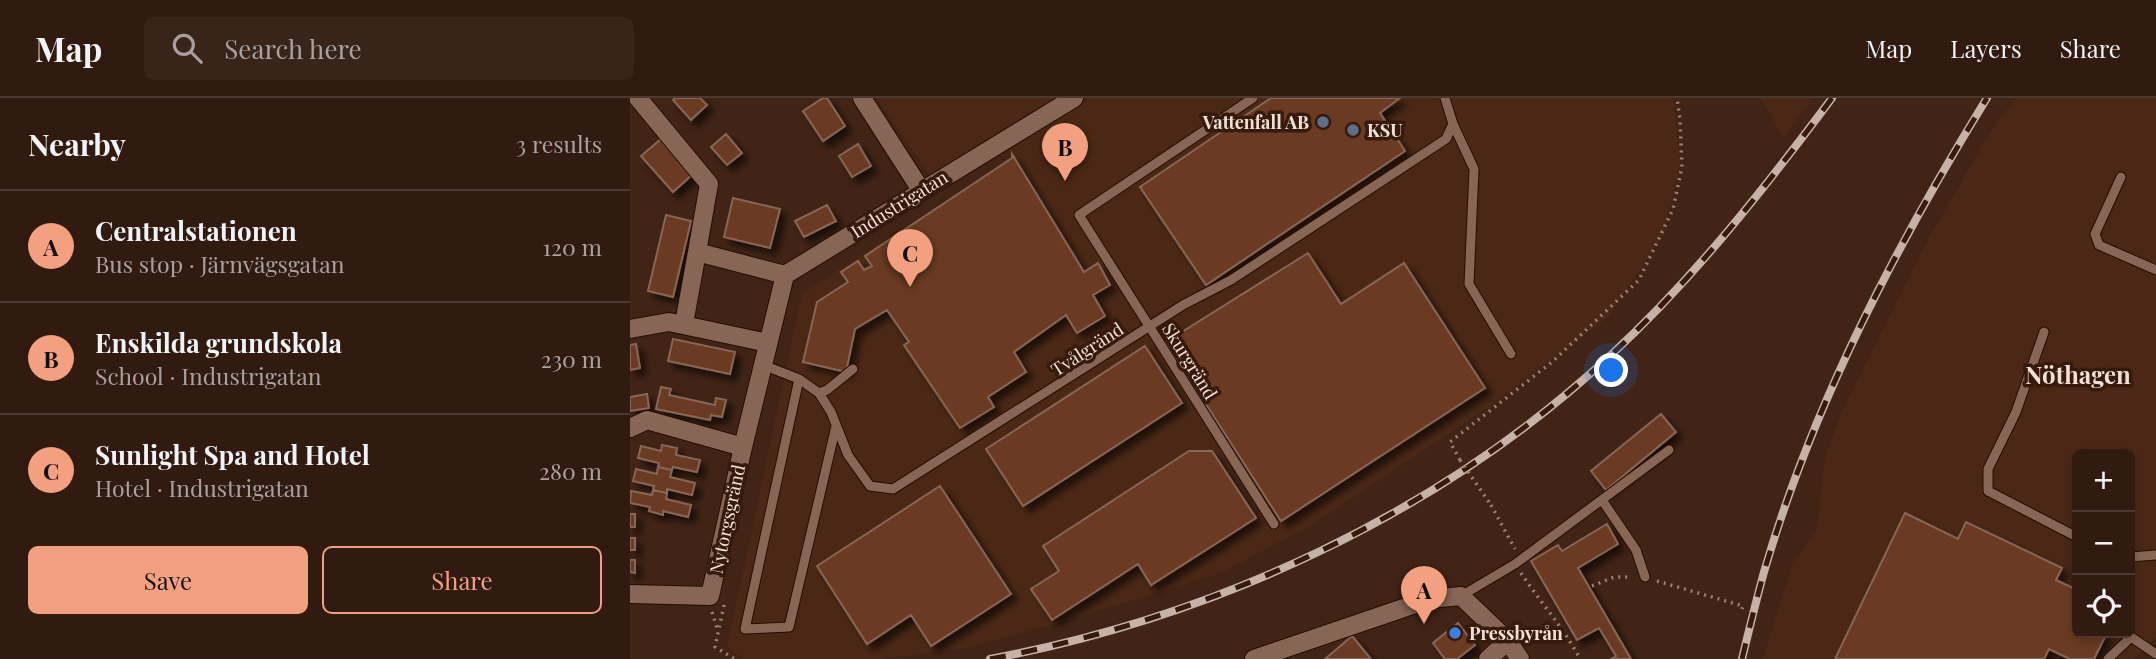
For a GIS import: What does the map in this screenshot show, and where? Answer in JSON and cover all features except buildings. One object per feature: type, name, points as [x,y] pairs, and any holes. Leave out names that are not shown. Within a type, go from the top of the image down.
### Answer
[{"type":"street","points":[[638,98],[709,184],[684,324]]},
{"type":"street","points":[[862,98],[922,190]]},
{"type":"street","name":"Industrigatan","points":[[785,275],[1074,98]]},
{"type":"street","points":[[630,329],[669,322],[768,342],[785,275],[697,252]]},
{"type":"street","name":"Nytorgsgränd","points":[[630,594],[710,596],[768,342]]},
{"type":"street","name":"Nytorgsgränd","points":[[630,428],[648,420],[743,447]]},
{"type":"street","points":[[1254,659],[1430,600],[1461,596],[1508,641],[1520,659]]},
{"type":"street","points":[[1488,659],[1508,641]]},
{"type":"lane","name":"Skurgränd","points":[[1253,98],[1079,215],[1274,524]]},
{"type":"lane","points":[[1445,98],[1453,124],[1475,169],[1469,284],[1511,354]]},
{"type":"lane","name":"Tvålgränd","points":[[763,365],[799,379],[819,393],[848,455],[870,486],[893,489],[1184,305],[1231,280],[1446,139],[1453,124]]},
{"type":"lane","points":[[2121,177],[2095,234],[2099,245],[2156,270]]},
{"type":"lane","points":[[2044,332],[2016,412],[1988,470],[1988,491],[2072,534]]},
{"type":"lane","points":[[819,393],[827,390],[853,369]]},
{"type":"lane","points":[[799,379],[745,629],[789,627],[836,425]]},
{"type":"lane","points":[[1461,596],[1515,564],[1669,450]]},
{"type":"lane","points":[[1602,500],[1636,550],[1645,577]]},
{"type":"lane","points":[[2135,557],[2156,555]]},
{"type":"lane","points":[[2108,659],[2132,637],[2156,654]]},
{"type":"path","points":[[1580,659],[1573,644],[1542,606],[1515,564],[1515,547],[1450,442],[1552,362],[1639,280],[1674,209],[1682,167],[1680,119],[1676,98]]},
{"type":"path","points":[[1592,586],[1614,577],[1645,577],[1742,606],[1742,609]]},
{"type":"path","points":[[715,647],[736,659]]},
{"type":"shaded area","points":[[877,98],[1057,98],[931,177]]},
{"type":"shaded area","points":[[1090,98],[1673,98],[1680,165],[1663,235],[1608,317],[1481,412],[1313,524],[1221,573],[1062,622],[966,648],[882,659],[743,659],[727,647],[802,294],[1012,158],[1009,150]]},
{"type":"shaded area","points":[[1760,98],[1813,98],[1784,138]]},
{"type":"shaded area","points":[[2015,98],[2156,98],[2156,637],[2134,659],[1763,659],[1793,562],[1817,529],[1825,457],[1842,411],[1924,247],[1985,141]]},
{"type":"railway","points":[[990,659],[1075,640],[1159,616],[1242,586],[1322,550],[1400,509],[1475,463],[1546,411],[1642,325],[1728,231],[1832,98]]},
{"type":"railway","points":[[1742,659],[1764,572],[1784,509],[1832,387],[1889,269],[1987,98]]},
{"type":"place","name":"Vattenfall AB","points":[[1323,122]]},
{"type":"place","name":"KSU","points":[[1353,130]]},
{"type":"place","name":"Enskilda grundskola","points":[[1065,181]]},
{"type":"place","name":"Sunlight Spa and Hotel","points":[[910,287]]},
{"type":"place","name":"Centralstationen","points":[[1424,624]]},
{"type":"place","name":"Pressbyrån","points":[[1455,633]]},
{"type":"district","name":"Nöthagen","points":[[2078,374]]}]
